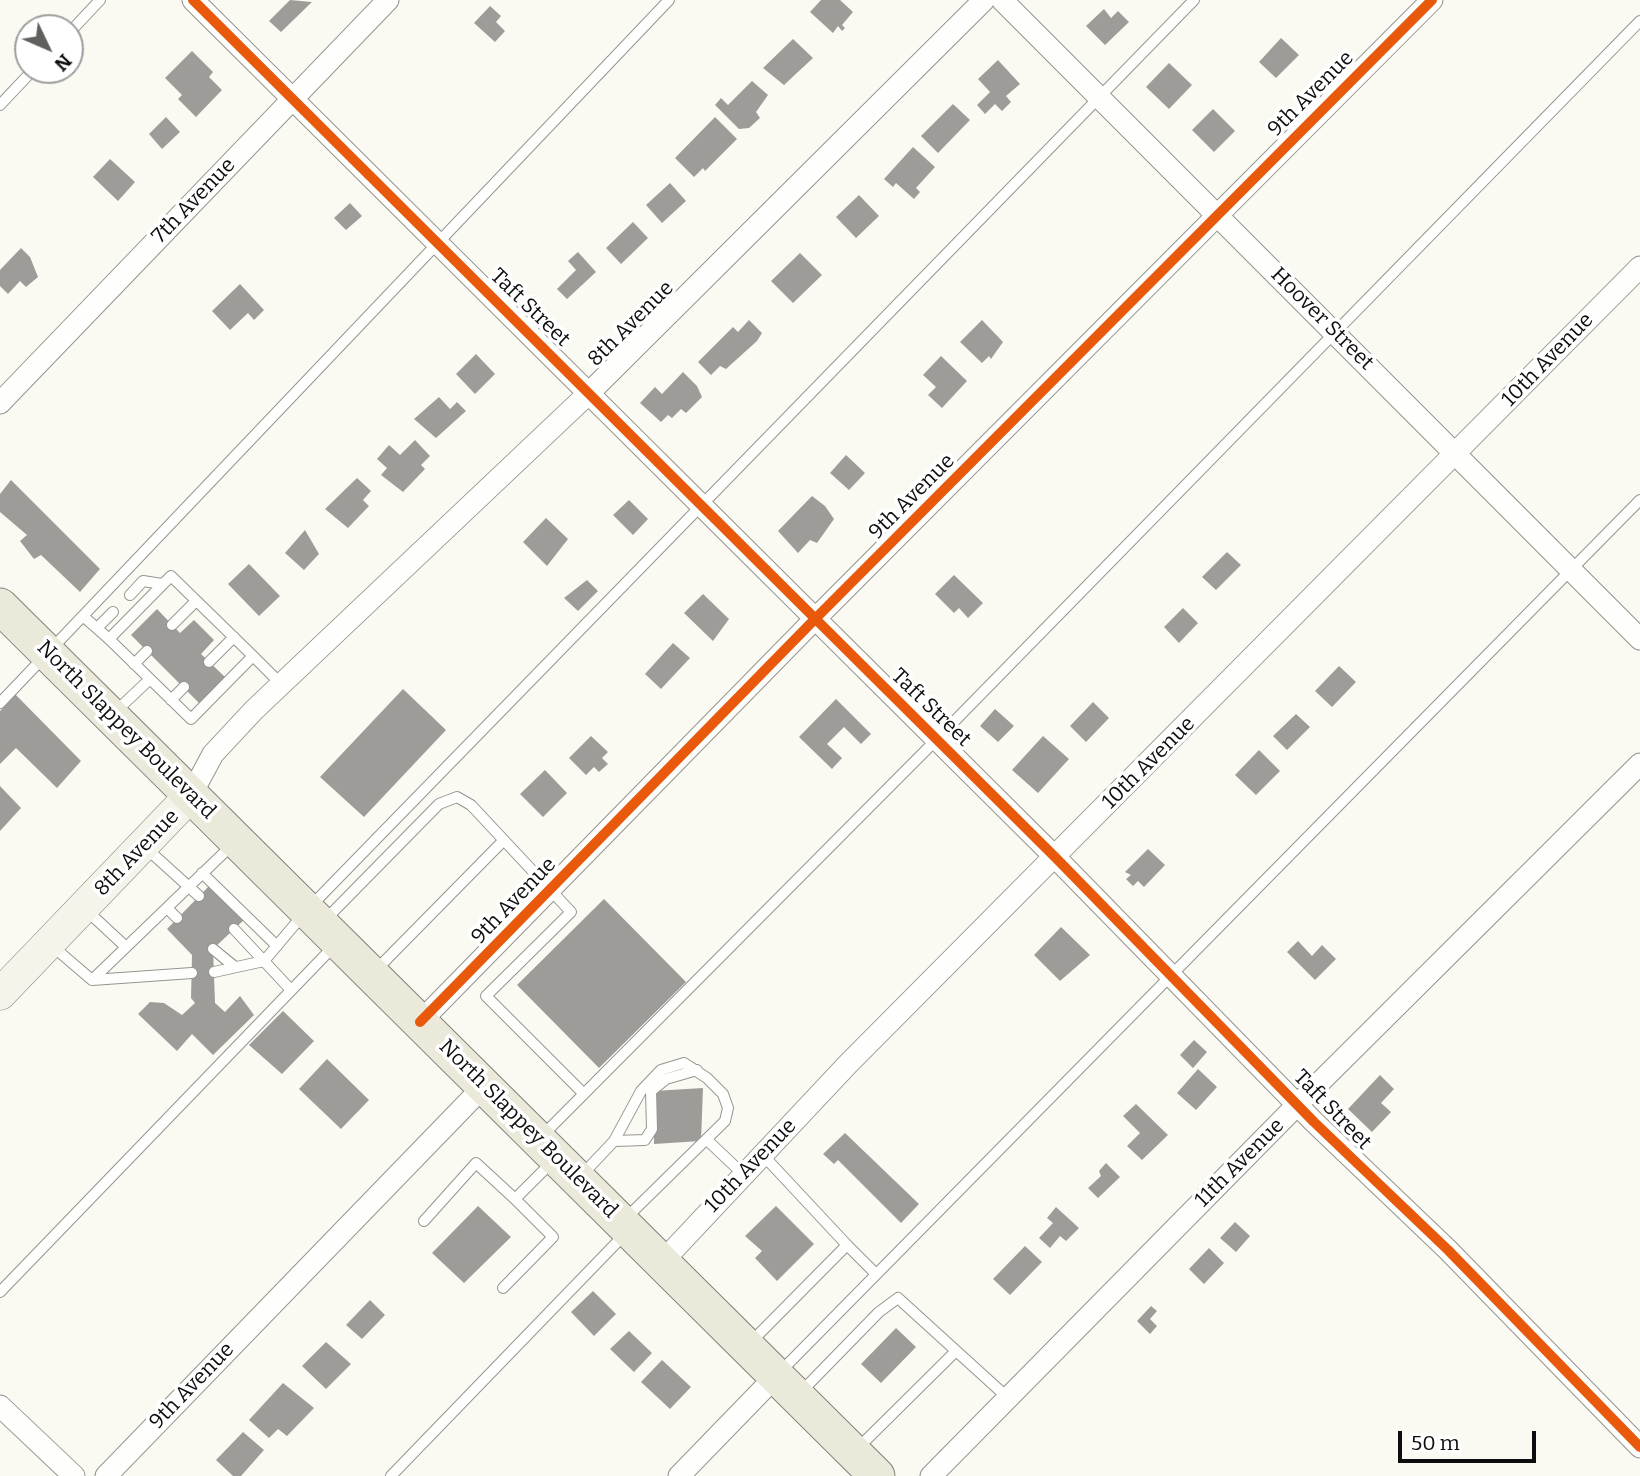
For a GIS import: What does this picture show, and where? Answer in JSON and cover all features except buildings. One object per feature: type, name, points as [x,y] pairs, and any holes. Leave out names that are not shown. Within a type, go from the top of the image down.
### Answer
[{"type":"main road","name":"North Slappey Boulevard","points":[[4,617],[48,653],[865,1464]]},
{"type":"street","name":"Taft Street","points":[[193,0],[1055,857],[1640,1447]]},
{"type":"street","name":"7th Avenue","points":[[0,403],[388,0]]},
{"type":"street","name":"8th Avenue","points":[[0,994],[191,795],[213,754],[281,684],[589,393],[984,0]]},
{"type":"street","name":"Hoover Street","points":[[1002,0],[1640,639]]},
{"type":"street","name":"9th Avenue","points":[[420,1022],[814,620],[1432,0]]},
{"type":"street","name":"10th Avenue","points":[[662,1262],[762,1154],[1640,267]]},
{"type":"street","name":"11th Avenue","points":[[932,1476],[1299,1103],[1640,764]]},
{"type":"street","name":"9th Avenue","points":[[106,1476],[484,1086]]},
{"type":"street","points":[[680,1476],[786,1386]]},
{"type":"street","points":[[0,1405],[74,1476]]},
{"type":"lane","points":[[84,17],[100,0]]},
{"type":"lane","points":[[0,703],[669,0]]},
{"type":"lane","points":[[0,1292],[292,990],[322,925],[700,506],[1194,0]]},
{"type":"lane","points":[[515,1199],[557,1159],[584,1094],[936,740],[1640,21]]},
{"type":"lane","points":[[0,105],[20,84]]},
{"type":"lane","points":[[786,1386],[876,1275],[1640,500]]},
{"type":"lane","points":[[109,639],[171,576],[281,684]]},
{"type":"lane","points":[[130,595],[143,581],[162,584]]},
{"type":"lane","points":[[172,625],[196,601]]},
{"type":"lane","points":[[97,628],[113,612]]},
{"type":"lane","points":[[83,616],[191,719],[253,656]]},
{"type":"lane","points":[[209,662],[233,637]]},
{"type":"lane","points":[[134,664],[147,651]]},
{"type":"lane","points":[[111,716],[150,679]]},
{"type":"lane","points":[[171,700],[184,687]]},
{"type":"lane","points":[[214,972],[264,961],[277,946],[322,925],[439,804],[457,797],[471,805],[571,912],[486,996],[584,1094]]},
{"type":"lane","points":[[92,980],[237,840]]},
{"type":"lane","points":[[371,974],[504,840]]},
{"type":"lane","points":[[144,846],[200,895]]},
{"type":"lane","points":[[202,873],[277,946]]},
{"type":"lane","points":[[84,908],[126,947]]},
{"type":"lane","points":[[167,908],[177,918]]},
{"type":"lane","points":[[234,929],[292,990]]},
{"type":"lane","points":[[49,943],[92,980],[192,973]]},
{"type":"lane","points":[[213,949],[235,967]]},
{"type":"lane","points":[[391,1476],[725,1121],[728,1108],[723,1094],[697,1070],[678,1063],[661,1070],[641,1091],[614,1141]]},
{"type":"lane","points":[[557,1159],[614,1141],[645,1140],[652,1129],[651,1091],[666,1079],[697,1070]]},
{"type":"lane","points":[[707,1140],[743,1174]]},
{"type":"lane","points":[[762,1154],[876,1275]]},
{"type":"lane","points":[[424,1221],[476,1163],[553,1237],[503,1288]]},
{"type":"lane","points":[[746,1346],[847,1245]]},
{"type":"lane","points":[[786,1386],[898,1298],[1008,1398]]},
{"type":"lane","points":[[865,1464],[956,1350]]},
{"type":"cycle path","points":[[193,0],[1055,857],[1314,1122],[1448,1250],[1640,1447]]},
{"type":"cycle path","points":[[420,1022],[814,620],[1432,0]]}]
